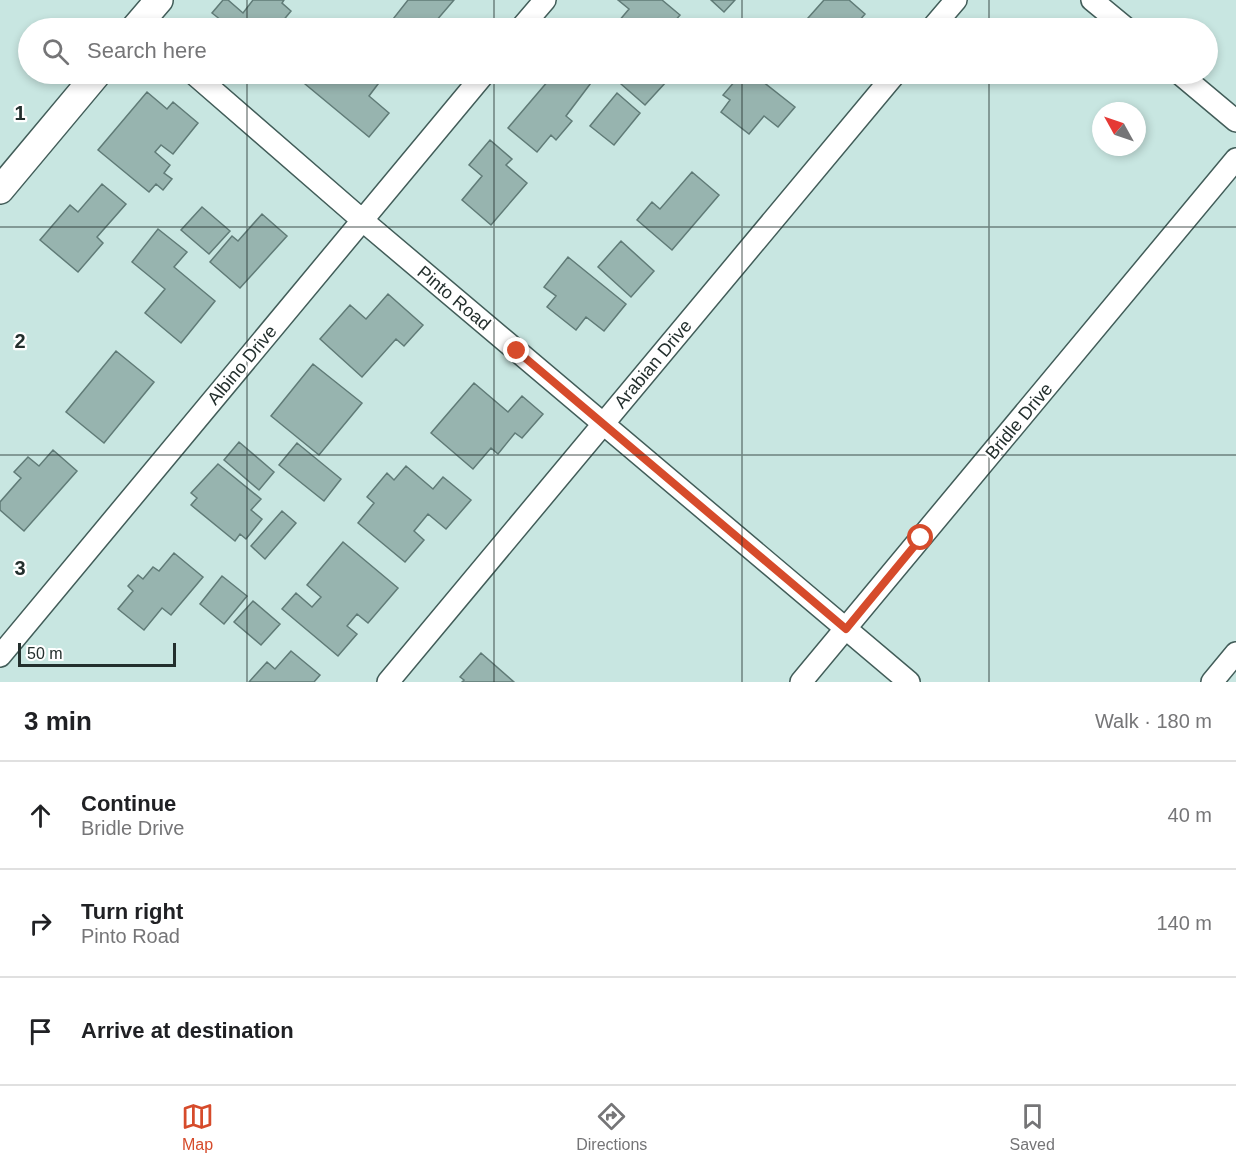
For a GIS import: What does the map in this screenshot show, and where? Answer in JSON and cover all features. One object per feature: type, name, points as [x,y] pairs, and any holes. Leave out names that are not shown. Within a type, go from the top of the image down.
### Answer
[{"type":"street","points":[[146,18],[159,0]]},
{"type":"street","points":[[530,18],[545,0]]},
{"type":"street","points":[[941,18],[956,0]]},
{"type":"street","points":[[1092,0],[1114,18]]},
{"type":"street","points":[[0,190],[89,84]]},
{"type":"street","name":"Pinto Road","points":[[206,84],[362,220],[909,682]]},
{"type":"street","name":"Albino Drive","points":[[0,656],[476,84]]},
{"type":"street","name":"Arabian Drive","points":[[388,682],[887,84]]},
{"type":"street","points":[[1192,84],[1236,121]]},
{"type":"street","name":"Bridle Drive","points":[[801,682],[1236,159]]},
{"type":"street","points":[[1212,682],[1236,653]]},
{"type":"building","points":[[223,0],[228,0],[243,13],[253,0],[284,0],[282,3],[291,11],[285,18],[218,18],[212,13]]},
{"type":"building","points":[[408,0],[454,0],[439,18],[394,18]]},
{"type":"building","points":[[618,0],[662,0],[680,15],[677,18],[621,18],[629,9]]},
{"type":"building","points":[[711,0],[735,0],[724,12]]},
{"type":"building","points":[[824,0],[849,0],[865,14],[862,18],[808,18]]},
{"type":"building","points":[[305,84],[378,84],[369,96],[389,113],[369,137]]},
{"type":"building","points":[[545,84],[590,84],[566,116],[572,121],[556,140],[551,135],[537,152],[508,128]]},
{"type":"building","points":[[621,84],[664,84],[645,105]]},
{"type":"building","points":[[732,84],[766,84],[795,107],[778,127],[764,116],[749,134],[721,112],[730,100],[723,95]]},
{"type":"building","points":[[147,92],[167,109],[173,102],[198,123],[173,154],[161,145],[155,152],[170,165],[164,173],[172,179],[163,190],[156,184],[149,192],[98,150]]},
{"type":"building","points":[[617,93],[640,113],[614,145],[590,126]]},
{"type":"building","points":[[490,140],[512,159],[506,165],[527,183],[491,225],[462,200],[482,176],[469,165]]},
{"type":"building","points":[[692,172],[719,195],[672,250],[637,220],[652,202],[660,209]]},
{"type":"building","points":[[102,184],[126,204],[97,237],[103,243],[78,272],[40,240],[70,205],[78,212]]},
{"type":"building","points":[[202,207],[230,231],[209,254],[181,230]]},
{"type":"building","points":[[262,214],[287,236],[240,288],[210,262],[232,236],[238,241]]},
{"type":"building","points":[[158,229],[187,252],[174,267],[215,301],[181,343],[145,313],[165,289],[132,262]]},
{"type":"building","points":[[621,241],[654,271],[631,297],[598,267]]},
{"type":"building","points":[[568,257],[626,304],[604,331],[586,317],[576,330],[547,307],[556,296],[544,287]]},
{"type":"building","points":[[388,294],[423,325],[404,346],[396,339],[362,377],[320,339],[350,305],[366,319]]},
{"type":"building","points":[[116,351],[154,382],[104,443],[66,412]]},
{"type":"building","points":[[313,364],[362,403],[319,455],[271,416]]},
{"type":"building","points":[[474,383],[508,412],[522,396],[543,414],[522,438],[515,433],[498,454],[491,448],[473,469],[431,433]]},
{"type":"building","points":[[239,442],[274,472],[259,490],[224,460]]},
{"type":"building","points":[[297,443],[341,479],[324,501],[279,465]]},
{"type":"building","points":[[53,450],[77,471],[24,531],[0,510],[0,502],[21,478],[14,472],[28,457],[39,466]]},
{"type":"building","points":[[218,464],[261,499],[251,510],[262,519],[246,539],[240,534],[235,541],[191,505],[197,498],[191,493]]},
{"type":"building","points":[[406,466],[433,489],[443,477],[471,500],[446,529],[428,514],[414,531],[424,540],[405,562],[358,523],[374,503],[367,497],[387,473],[394,480]]},
{"type":"building","points":[[282,511],[296,523],[265,559],[251,546]]},
{"type":"building","points":[[343,542],[398,588],[368,623],[357,614],[347,626],[357,634],[338,656],[282,609],[296,593],[312,607],[321,597],[307,585]]},
{"type":"building","points":[[174,553],[203,577],[171,615],[162,608],[144,630],[118,609],[133,591],[128,586],[138,575],[143,579],[153,567],[159,571]]},
{"type":"building","points":[[222,576],[247,596],[224,624],[200,604]]},
{"type":"building","points":[[253,601],[280,624],[261,645],[234,622]]},
{"type":"building","points":[[291,651],[320,675],[314,682],[249,682],[267,662],[275,669]]},
{"type":"building","points":[[481,653],[514,682],[462,682],[464,680],[460,677]]},
{"type":"route","points":[[517,351],[846,629],[921,538]]}]
